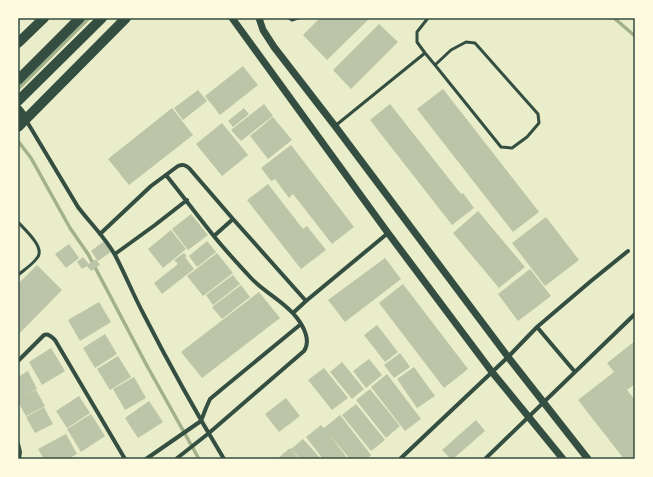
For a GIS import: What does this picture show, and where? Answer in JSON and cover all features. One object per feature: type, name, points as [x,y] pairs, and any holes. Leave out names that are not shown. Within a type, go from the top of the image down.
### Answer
[{"type":"highway","points":[[18,43],[44,18]]},
{"type":"highway","points":[[18,80],[80,18]]},
{"type":"highway","points":[[18,101],[102,18]]},
{"type":"highway","points":[[21,124],[126,18]]},
{"type":"highway","points":[[18,110],[21,124]]},
{"type":"street","points":[[232,18],[388,233],[492,372],[563,459]]},
{"type":"street","points":[[259,18],[263,30],[274,47],[508,357],[588,459]]},
{"type":"street","points":[[21,124],[88,221],[115,254],[142,312],[201,421],[224,459]]},
{"type":"street","points":[[100,234],[150,186],[178,166],[186,165],[306,301]]},
{"type":"street","points":[[166,175],[214,236],[253,280],[293,313],[301,324],[307,339],[307,346],[304,352],[209,433],[176,459]]},
{"type":"street","points":[[115,254],[187,200]]},
{"type":"street","points":[[214,236],[233,219]]},
{"type":"street","points":[[293,313],[388,233]]},
{"type":"street","points":[[400,459],[508,357],[537,327],[628,251]]},
{"type":"street","points":[[485,459],[635,314]]},
{"type":"street","points":[[146,459],[201,421],[210,400],[301,324]]},
{"type":"street","points":[[537,327],[575,372]]},
{"type":"street","points":[[18,361],[44,335],[52,337],[125,459]]},
{"type":"street","points":[[18,444],[20,452],[19,459]]},
{"type":"lane","points":[[289,18],[292,20],[298,18]]},
{"type":"lane","points":[[428,18],[417,32],[417,42],[434,65],[501,147],[512,148],[527,137],[539,123],[538,114],[475,43],[466,42],[451,50],[434,65]]},
{"type":"lane","points":[[335,126],[425,53]]},
{"type":"lane","points":[[18,222],[32,237],[39,247],[40,252],[37,259],[18,275]]},
{"type":"building","points":[[320,18],[370,18],[327,60],[303,35]]},
{"type":"building","points":[[379,24],[398,42],[351,89],[333,70]]},
{"type":"building","points":[[243,66],[258,85],[220,115],[205,96]]},
{"type":"building","points":[[443,89],[539,212],[513,232],[417,109]]},
{"type":"building","points":[[198,90],[207,101],[183,120],[174,108]]},
{"type":"building","points":[[264,104],[273,116],[241,141],[231,130]]},
{"type":"building","points":[[390,104],[461,194],[463,193],[474,208],[452,225],[370,120]]},
{"type":"building","points":[[172,108],[193,135],[129,185],[108,159]]},
{"type":"building","points":[[244,108],[249,114],[233,127],[228,121]]},
{"type":"building","points":[[273,117],[292,140],[268,159],[250,136]]},
{"type":"building","points":[[222,123],[248,155],[222,176],[196,144]]},
{"type":"building","points":[[291,145],[354,227],[332,244],[293,194],[289,198],[275,179],[271,181],[261,168]]},
{"type":"building","points":[[268,184],[303,229],[307,226],[326,250],[301,269],[247,200]]},
{"type":"building","points":[[478,211],[525,267],[499,288],[453,233]]},
{"type":"building","points":[[191,214],[208,235],[188,250],[172,229]]},
{"type":"building","points":[[546,217],[579,260],[545,286],[512,243]]},
{"type":"building","points":[[171,230],[186,249],[163,268],[148,249]]},
{"type":"building","points":[[104,241],[111,252],[98,261],[91,251]]},
{"type":"building","points":[[207,241],[216,252],[197,267],[189,256]]},
{"type":"building","points":[[69,244],[79,258],[66,268],[55,254]]},
{"type":"building","points":[[184,253],[187,256],[185,257],[194,269],[162,294],[154,283],[178,264],[174,260]]},
{"type":"building","points":[[217,253],[233,273],[203,296],[187,276]]},
{"type":"building","points":[[83,257],[89,264],[96,259],[100,265],[91,271],[87,266],[82,269],[77,262]]},
{"type":"building","points":[[385,258],[401,279],[345,322],[328,300]]},
{"type":"building","points":[[37,265],[62,290],[18,335],[18,284]]},
{"type":"building","points":[[530,269],[551,296],[518,321],[498,294]]},
{"type":"building","points":[[233,275],[240,284],[213,305],[206,295]]},
{"type":"building","points":[[403,284],[468,369],[444,388],[379,303]]},
{"type":"building","points":[[241,285],[250,297],[222,319],[212,307]]},
{"type":"building","points":[[259,292],[280,318],[202,378],[181,352]]},
{"type":"building","points":[[99,302],[111,322],[80,341],[68,320]]},
{"type":"building","points":[[377,325],[398,352],[385,362],[364,335]]},
{"type":"building","points":[[105,334],[117,354],[95,368],[83,348]]},
{"type":"building","points":[[635,341],[635,384],[627,390],[635,400],[635,459],[624,459],[578,400],[614,372],[607,363]]},
{"type":"building","points":[[51,348],[65,371],[42,385],[29,362]]},
{"type":"building","points":[[400,353],[410,367],[394,378],[384,365]]},
{"type":"building","points":[[118,356],[131,377],[110,390],[97,369]]},
{"type":"building","points":[[369,359],[382,375],[366,388],[353,371]]},
{"type":"building","points":[[342,362],[364,389],[352,399],[330,372]]},
{"type":"building","points":[[414,367],[435,396],[417,408],[397,379]]},
{"type":"building","points":[[324,368],[348,398],[332,410],[308,380]]},
{"type":"building","points":[[28,371],[37,389],[24,396],[36,390],[45,406],[26,416],[18,402],[18,377]]},
{"type":"building","points":[[387,374],[421,419],[405,431],[371,387]]},
{"type":"building","points":[[134,377],[146,398],[125,410],[113,389]]},
{"type":"building","points":[[370,389],[400,426],[386,438],[356,400]]},
{"type":"building","points":[[79,396],[90,413],[67,428],[56,411]]},
{"type":"building","points":[[286,398],[300,416],[279,432],[265,414]]},
{"type":"building","points":[[149,401],[163,422],[138,438],[125,418]]},
{"type":"building","points":[[356,404],[385,440],[371,451],[342,415]]},
{"type":"building","points":[[44,407],[53,424],[35,433],[26,417]]},
{"type":"building","points":[[91,414],[105,436],[81,452],[67,429]]},
{"type":"building","points":[[340,415],[371,455],[367,459],[350,459],[328,433],[348,459],[323,459],[306,437],[321,425],[324,428]]},
{"type":"building","points":[[476,420],[485,431],[453,459],[451,459],[442,450]]},
{"type":"building","points":[[66,434],[77,454],[68,459],[44,459],[38,449]]},
{"type":"building","points":[[303,439],[321,459],[300,459],[291,449]]},
{"type":"building","points":[[290,448],[299,459],[277,459]]},
{"type":"waterway","points":[[18,89],[89,18]]},
{"type":"waterway","points":[[614,18],[635,36]]},
{"type":"waterway","points":[[18,141],[31,158],[70,228],[88,254],[146,364],[199,459]]}]
